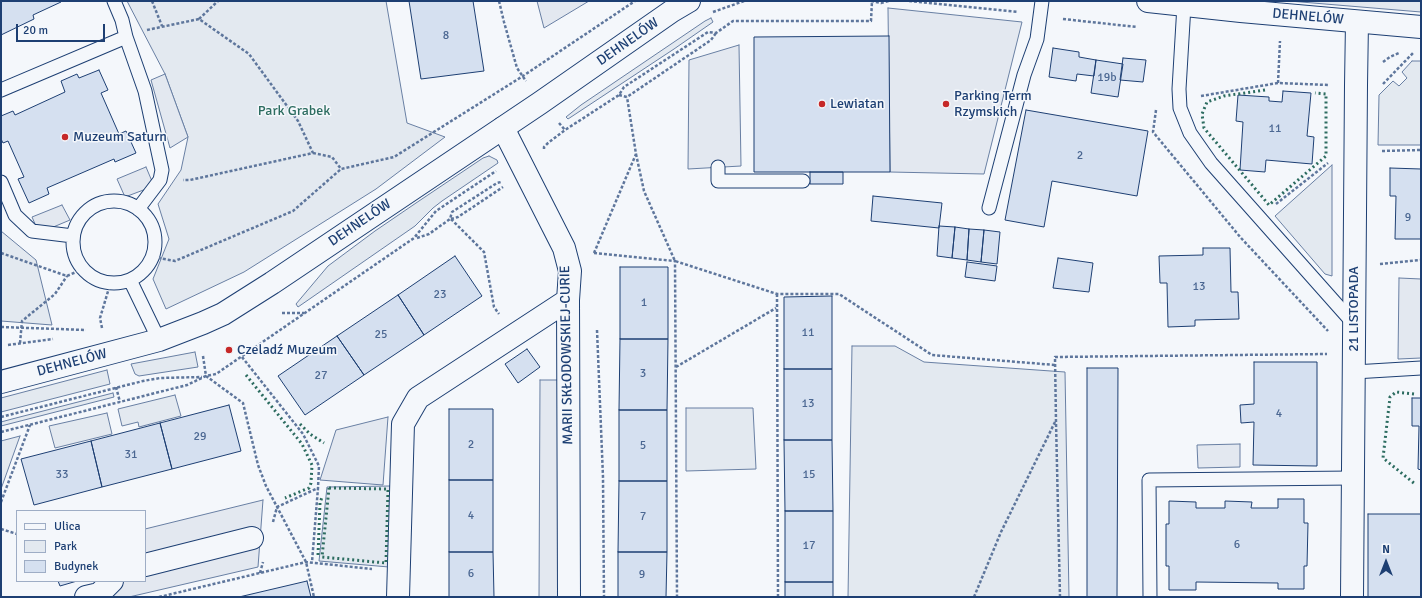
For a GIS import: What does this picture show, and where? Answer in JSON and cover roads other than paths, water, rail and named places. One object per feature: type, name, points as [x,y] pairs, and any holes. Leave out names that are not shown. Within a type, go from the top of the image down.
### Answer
[{"type":"street","name":"DEHNELÓW","points":[[1,382],[159,340],[203,323],[229,310],[272,283],[503,128],[672,11],[689,1]]},
{"type":"street","name":"DEHNELÓW","points":[[1148,1],[1184,5],[1242,6],[1358,22],[1421,27]]},
{"type":"street","name":"21 LISTOPADA","points":[[1352,597],[1356,93],[1358,22]]},
{"type":"street","name":"MARII SKŁODOWSKIEJ-CURIE","points":[[503,128],[564,248],[570,272],[568,300],[568,597]]},
{"type":"street","points":[[398,597],[403,424],[418,398],[568,300]]},
{"type":"street","points":[[146,565],[262,533]]},
{"type":"street","points":[[86,597],[99,594],[111,582]]},
{"type":"lane","points":[[114,1],[122,20],[126,37],[145,91],[162,170],[160,180],[138,209]]},
{"type":"lane","points":[[989,208],[1022,82],[1036,39],[1042,1]]},
{"type":"lane","points":[[1184,5],[1179,74],[1179,99],[1180,108],[1190,133],[1211,163],[1354,324]]},
{"type":"lane","points":[[1,90],[126,37]]},
{"type":"lane","points":[[718,167],[718,181],[803,181]]},
{"type":"lane","points":[[1,182],[15,215],[32,231],[73,236]]},
{"type":"lane","points":[[106,202],[123,202],[138,209],[148,218],[154,230],[156,244],[153,257],[144,271],[130,280],[110,283],[95,279],[83,270],[74,254],[73,236],[79,220],[91,208],[106,202]]},
{"type":"lane","points":[[130,280],[159,340]]},
{"type":"lane","points":[[1354,363],[1421,368]]},
{"type":"lane","points":[[1150,597],[1149,480],[1353,478]]},
{"type":"place","name":"Lewiatan","points":[[822,104]]},
{"type":"place","name":"Parking Term Rzymskich","points":[[946,104]]},
{"type":"place","name":"Muzeum Saturn","points":[[65,137]]},
{"type":"place","name":"Czeladź Muzeum","points":[[229,350]]},
{"type":"park label","name":"Park Grabek","points":[[294,111]]}]
